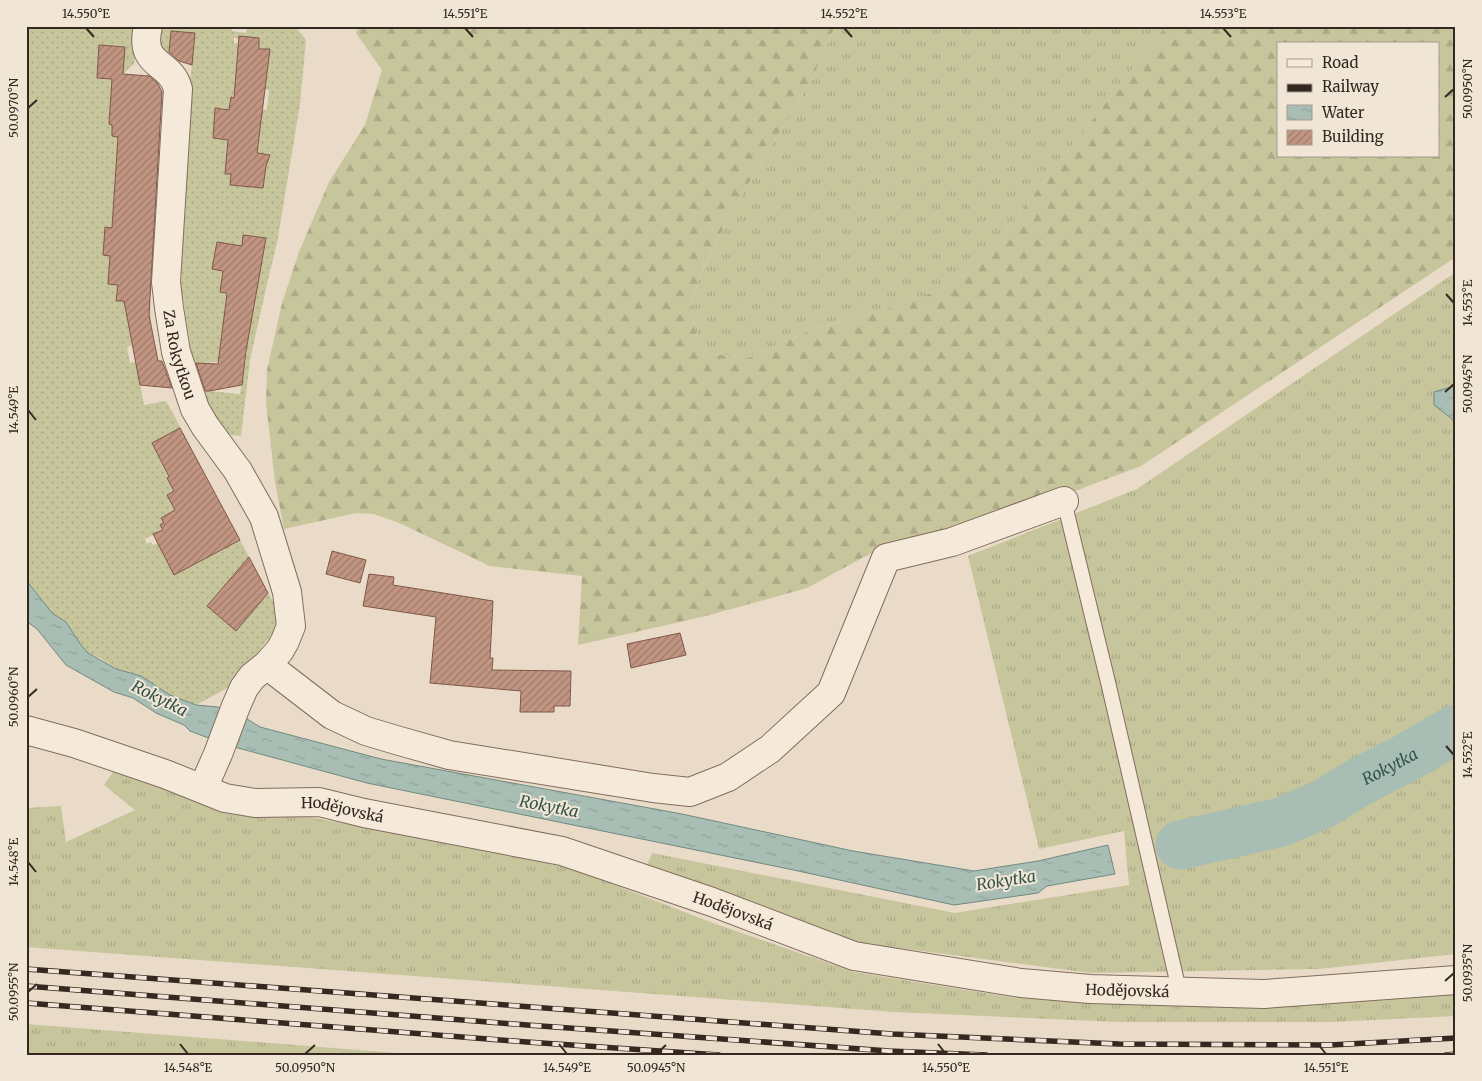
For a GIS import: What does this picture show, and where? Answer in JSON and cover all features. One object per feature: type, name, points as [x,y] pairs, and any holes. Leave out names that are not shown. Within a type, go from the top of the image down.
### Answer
[{"type":"street","name":"Za Rokytkou","points":[[148,26],[146,47],[157,64],[172,75],[178,89],[166,282],[176,352],[196,409],[205,426],[238,470],[264,517],[288,592],[291,626],[280,650],[267,665],[252,677],[244,688],[203,788]]},
{"type":"street","points":[[267,665],[332,715],[366,731],[449,756],[653,788],[690,792],[728,777],[770,749],[831,693],[886,558],[952,542],[1064,501]]},
{"type":"street","name":"Hodějovská","points":[[26,730],[83,746],[203,788],[225,798],[255,803],[319,802],[364,813],[562,852],[712,902],[854,956],[1021,983],[1090,989],[1179,990],[1264,994],[1456,980]]},
{"type":"lane","points":[[1064,501],[1179,990]]},
{"type":"green space","points":[[26,26],[141,26],[134,64],[123,74],[125,47],[99,45],[97,78],[112,79],[109,124],[112,125],[112,136],[121,138],[116,171],[112,228],[105,227],[103,255],[110,256],[118,285],[117,301],[150,303],[151,325],[129,330],[132,345],[127,347],[130,363],[136,362],[144,405],[166,401],[181,428],[152,443],[174,491],[167,495],[175,510],[162,518],[164,523],[160,525],[163,530],[145,539],[147,544],[151,542],[153,545],[170,538],[174,574],[240,540],[249,557],[207,606],[236,631],[268,593],[283,618],[246,669],[231,686],[196,705],[170,695],[141,676],[116,669],[100,658],[88,653],[66,622],[52,613],[26,580]]},
{"type":"green space","points":[[163,26],[232,26],[232,31],[246,33],[247,26],[295,26],[306,40],[300,104],[277,243],[250,360],[241,436],[230,435],[220,431],[199,390],[240,394],[247,352],[238,350],[218,362],[193,363],[181,286],[190,80],[195,33],[171,31],[169,58],[159,52]],"holes":[[[239,36],[259,38],[259,50],[269,49],[262,89],[269,90],[267,110],[230,105],[231,97],[238,100],[239,44],[234,43],[234,38],[239,38]],[[215,108],[239,110],[261,123],[258,143],[213,138]],[[261,155],[270,155],[266,166],[263,188],[230,185],[231,174],[225,174],[226,164]],[[244,235],[266,238],[260,268],[213,269],[217,243],[242,246]],[[222,282],[251,319],[226,293],[220,291]]]},
{"type":"green space","points":[[359,26],[835,26],[813,77],[732,211],[702,270],[691,305],[699,347],[713,354],[748,358],[816,328],[859,318],[921,297],[941,289],[977,267],[1166,26],[1456,26],[1456,257],[1141,466],[1001,519],[886,547],[807,588],[702,617],[578,645],[582,576],[490,566],[397,522],[374,514],[356,513],[284,529],[275,482],[266,402],[267,370],[282,303],[299,252],[329,182],[365,125],[382,70],[356,33]]},
{"type":"green space","points":[[835,26],[1166,26],[977,267],[941,289],[921,297],[859,318],[816,328],[748,358],[713,354],[699,347],[691,305],[702,271],[732,211],[813,77]]},
{"type":"green space","points":[[1456,272],[1456,384],[1434,393],[1435,405],[1456,424],[1456,954],[1319,969],[1091,973],[860,943],[644,872],[652,853],[955,913],[1129,885],[1124,831],[1039,849],[968,556],[1137,489]]},
{"type":"green space","points":[[118,765],[217,801],[489,849],[576,870],[713,923],[854,972],[1016,998],[1263,1002],[1456,990],[1456,1016],[1331,1022],[1120,1022],[894,1012],[26,947],[26,808],[61,806],[66,842],[135,810],[104,785]]},
{"type":"green space","points":[[26,1024],[423,1055],[26,1055]]},
{"type":"water","points":[[1456,384],[1456,424],[1434,405],[1434,392],[1455,386]]},
{"type":"water","points":[[26,580],[52,613],[66,622],[88,653],[116,669],[141,676],[170,695],[196,705],[218,707],[244,717],[260,727],[381,759],[682,814],[853,851],[974,871],[1038,861],[1108,845],[1115,874],[1047,886],[1038,893],[954,905],[789,869],[367,783],[227,745],[190,731],[184,725],[156,713],[133,698],[114,692],[66,665],[37,629],[26,621]]},
{"type":"building","points":[[171,31],[195,33],[192,65],[179,61],[169,52]]},
{"type":"building","points":[[239,36],[259,38],[259,49],[270,49],[257,153],[270,155],[266,166],[263,188],[230,185],[231,174],[225,174],[228,140],[213,138],[215,108],[229,110],[231,97],[234,98]]},
{"type":"building","points":[[99,45],[125,47],[123,74],[149,76],[158,84],[162,92],[149,315],[158,361],[162,361],[172,388],[140,385],[124,301],[116,301],[118,285],[108,284],[110,256],[103,255],[105,227],[112,228],[118,137],[112,136],[112,125],[109,124],[112,79],[97,78]]},
{"type":"building","points":[[243,235],[266,238],[246,351],[242,385],[205,391],[196,363],[218,364],[227,294],[220,292],[223,271],[212,269],[217,242],[242,246]]},
{"type":"building","points":[[180,428],[240,540],[174,575],[153,534],[163,530],[160,525],[164,523],[161,518],[175,510],[167,495],[174,491],[152,443]]},
{"type":"building","points":[[332,551],[366,560],[360,583],[326,574]]},
{"type":"building","points":[[249,557],[268,593],[236,631],[207,606]]},
{"type":"building","points":[[369,574],[394,577],[393,585],[493,601],[490,658],[493,658],[492,670],[571,671],[570,706],[554,706],[554,712],[520,712],[521,691],[430,683],[436,617],[363,606]]},
{"type":"building","points":[[680,633],[686,655],[631,668],[627,644]]},
{"type":"waterway","name":"Rokytka","points":[[1180,845],[1281,822],[1323,804],[1456,729]]},
{"type":"railway","points":[[26,969],[892,1034],[1119,1044],[1331,1045],[1456,1038]]},
{"type":"railway","points":[[26,986],[527,1025],[889,1051],[986,1055]]},
{"type":"railway","points":[[26,1003],[719,1055]]},
{"type":"railway","points":[[1446,1055],[1456,1054]]}]
